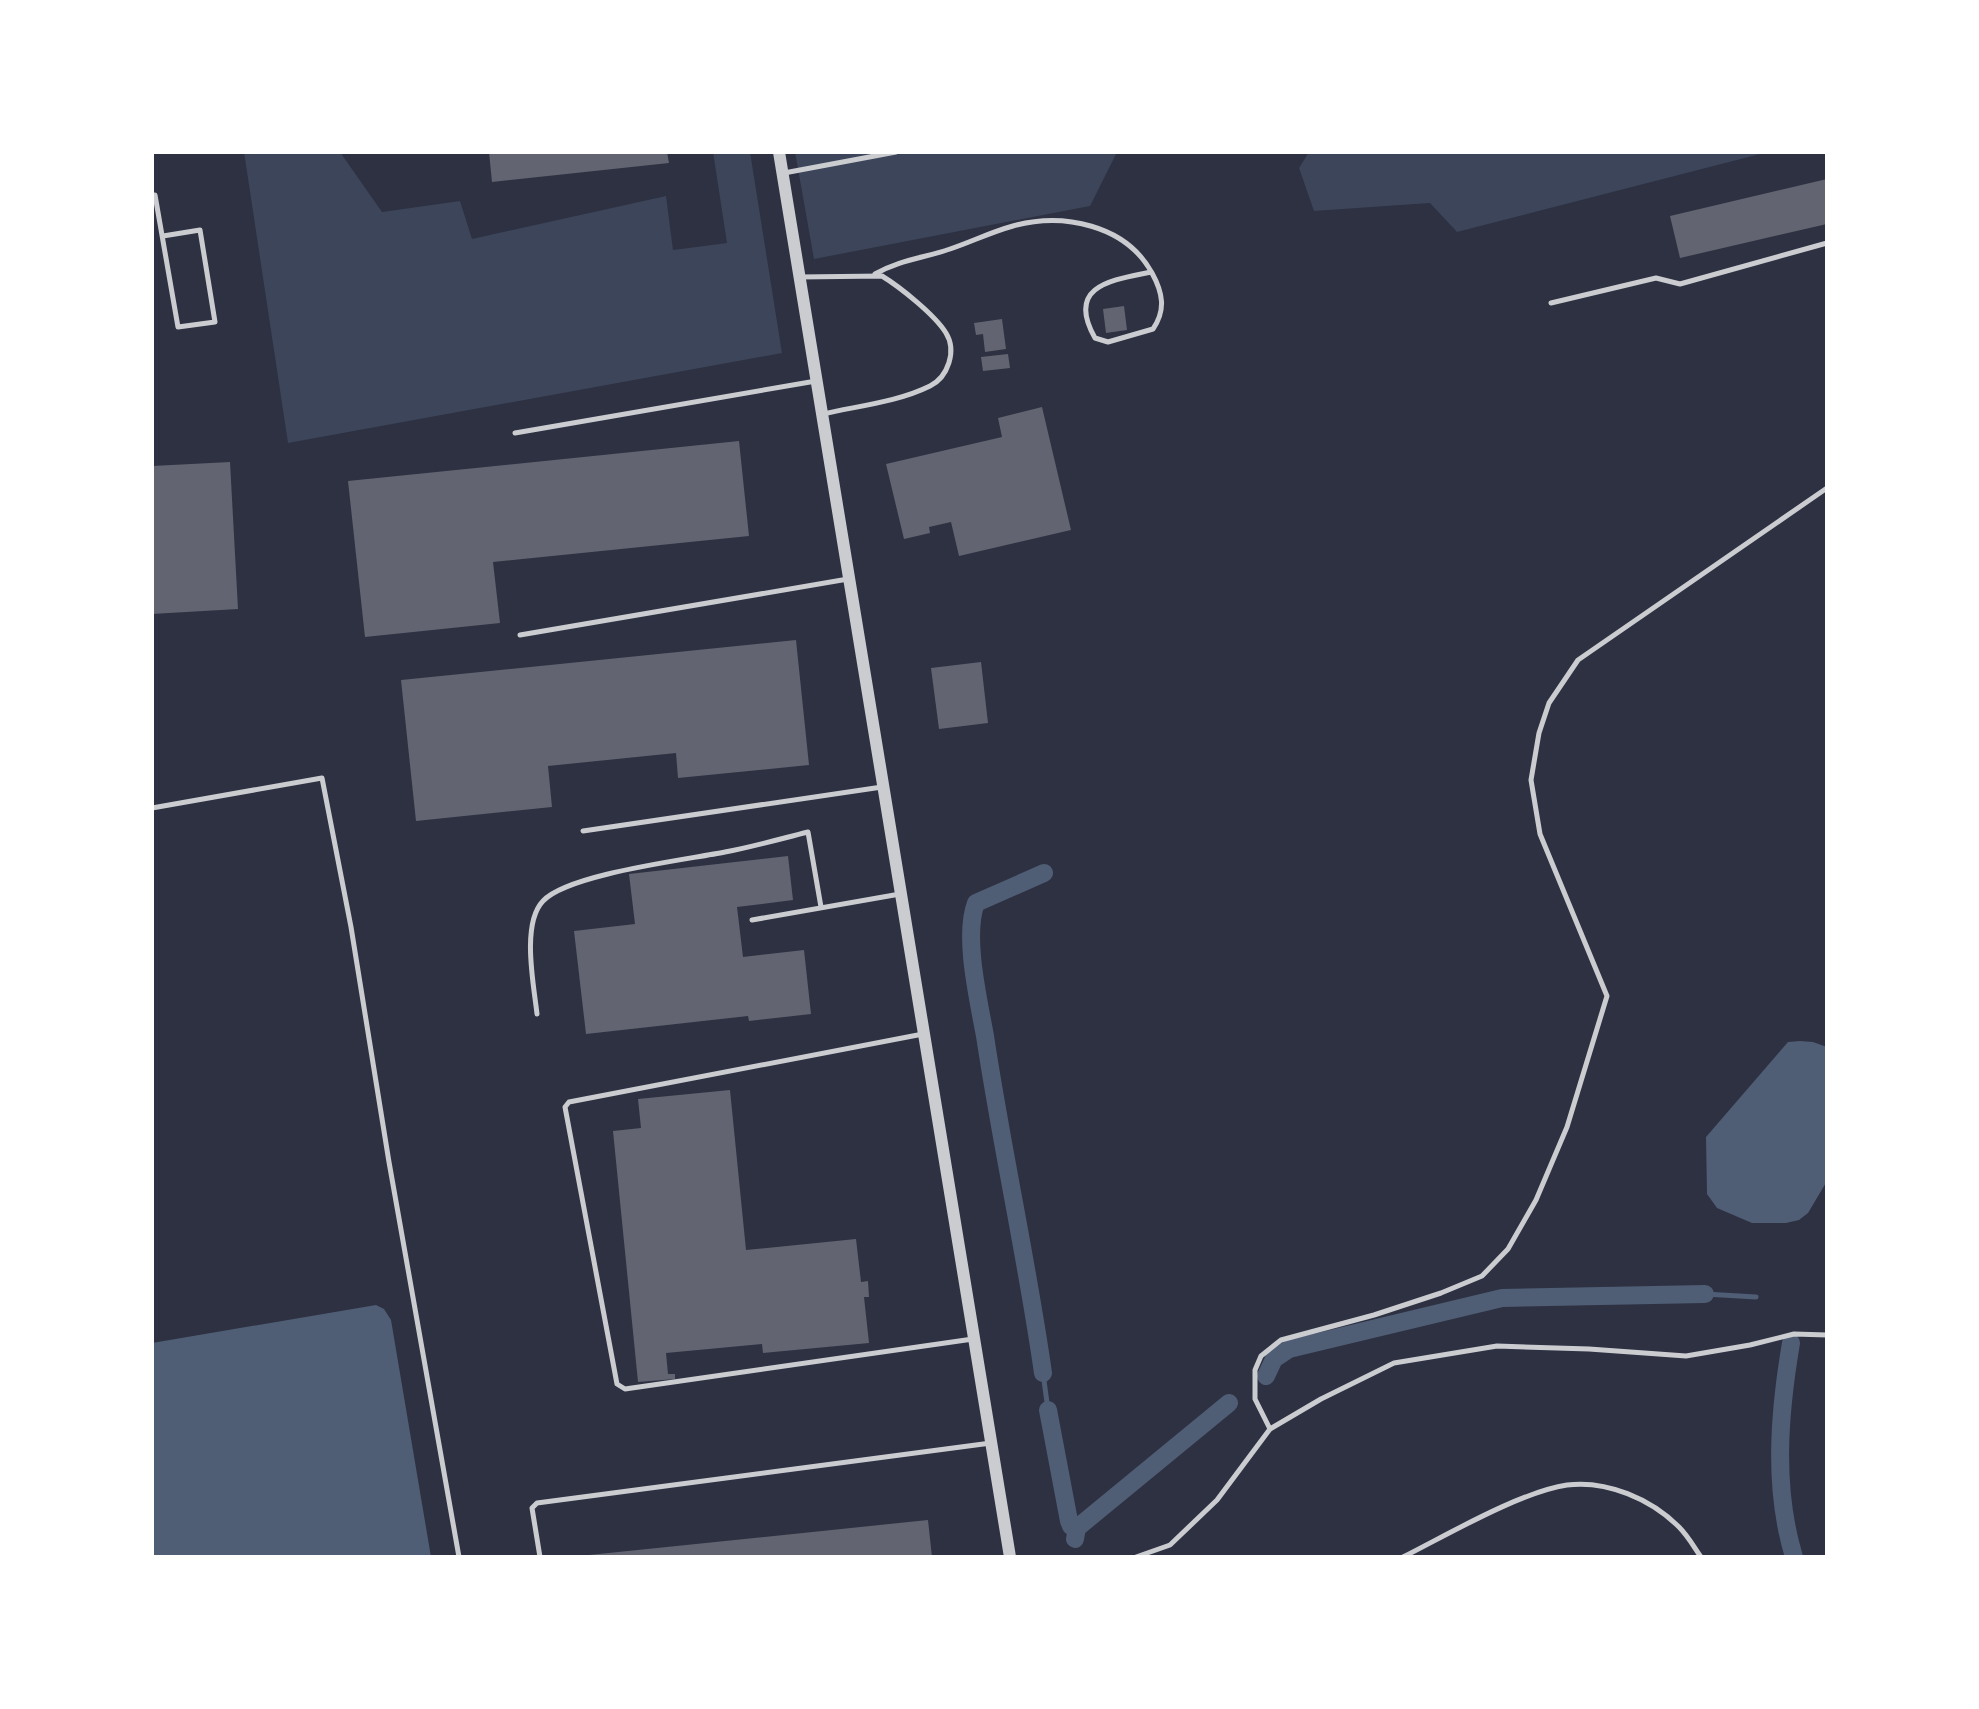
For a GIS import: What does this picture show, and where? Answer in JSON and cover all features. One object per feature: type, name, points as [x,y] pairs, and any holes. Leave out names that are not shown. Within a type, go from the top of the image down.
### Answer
[{"type":"street","points":[[779,152],[1010,1557]]},
{"type":"lane","points":[[783,174],[896,152]]},
{"type":"lane","points":[[152,195],[155,195],[178,327],[215,322],[200,230],[163,236]]},
{"type":"lane","points":[[875,274],[892,264],[949,250],[1016,225],[1050,221],[1088,224],[1113,233],[1144,259],[1151,272],[1163,304],[1160,318],[1153,329],[1108,342],[1095,338],[1088,326],[1087,302],[1091,293],[1099,285],[1151,272]]},
{"type":"lane","points":[[1551,303],[1656,278],[1680,284],[1827,243]]},
{"type":"lane","points":[[799,277],[875,274],[888,279],[946,333],[951,346],[947,370],[928,387],[822,414]]},
{"type":"lane","points":[[515,433],[817,381]]},
{"type":"lane","points":[[1270,1429],[1255,1399],[1255,1370],[1261,1356],[1281,1340],[1374,1315],[1482,1276],[1508,1249],[1536,1200],[1567,1127],[1607,996],[1540,834],[1531,780],[1539,733],[1549,703],[1578,660],[1827,488]]},
{"type":"lane","points":[[520,635],[849,579]]},
{"type":"lane","points":[[152,808],[322,778],[351,927],[459,1557]]},
{"type":"lane","points":[[583,831],[883,787]]},
{"type":"lane","points":[[537,1014],[530,954],[533,924],[541,902],[567,888],[604,875],[727,852],[808,832],[821,907]]},
{"type":"lane","points":[[752,920],[901,894]]},
{"type":"lane","points":[[924,1034],[569,1102],[565,1107],[617,1384],[625,1389],[974,1339]]},
{"type":"lane","points":[[1136,1557],[1170,1545],[1189,1527],[1217,1500],[1270,1429],[1321,1399],[1394,1363],[1497,1346],[1686,1356],[1794,1334],[1827,1335]]},
{"type":"lane","points":[[540,1557],[532,1508],[537,1503],[991,1443]]},
{"type":"lane","points":[[1403,1557],[1514,1503],[1568,1485],[1605,1486],[1648,1502],[1680,1528],[1701,1557]]},
{"type":"shaded area","points":[[244,152],[340,152],[382,212],[460,201],[472,239],[666,196],[673,250],[727,243],[713,152],[750,152],[782,353],[288,443]]},
{"type":"shaded area","points":[[795,152],[1117,152],[1090,206],[814,259]]},
{"type":"shaded area","points":[[1309,152],[1768,152],[1457,232],[1430,203],[1314,211],[1299,168]]},
{"type":"shaded area","points":[[1800,1041],[1827,1047],[1827,1181],[1808,1213],[1799,1220],[1752,1223],[1717,1208],[1707,1194],[1706,1137],[1788,1042]]},
{"type":"shaded area","points":[[376,1305],[384,1309],[391,1320],[431,1557],[152,1557],[152,1343]]},
{"type":"building","points":[[489,152],[667,152],[669,163],[492,182]]},
{"type":"building","points":[[1827,179],[1827,224],[1680,258],[1670,216]]},
{"type":"building","points":[[1124,306],[1127,330],[1106,333],[1103,309]]},
{"type":"building","points":[[1002,319],[1006,349],[985,352],[983,334],[976,335],[974,323]]},
{"type":"building","points":[[1008,354],[1010,368],[983,371],[981,357]]},
{"type":"building","points":[[1042,407],[1071,530],[959,556],[951,522],[929,527],[930,533],[904,539],[886,464],[1002,437],[998,418]]},
{"type":"building","points":[[739,441],[749,536],[493,562],[500,623],[365,637],[348,481]]},
{"type":"building","points":[[230,462],[238,609],[152,614],[152,466]]},
{"type":"building","points":[[796,640],[809,765],[678,778],[676,753],[548,766],[552,807],[416,821],[401,680]]},
{"type":"building","points":[[981,662],[988,723],[939,729],[931,668]]},
{"type":"building","points":[[788,856],[793,900],[737,907],[743,957],[804,950],[811,1014],[749,1021],[748,1016],[586,1034],[574,931],[635,924],[629,874]]},
{"type":"building","points":[[730,1090],[746,1250],[856,1239],[861,1282],[868,1281],[869,1297],[864,1297],[869,1343],[763,1353],[762,1344],[666,1353],[668,1374],[675,1374],[675,1379],[638,1382],[613,1131],[641,1128],[638,1099]]},
{"type":"building","points":[[928,1520],[932,1557],[589,1557],[589,1555]]},
{"type":"waterway","points":[[1043,1373],[976,988],[971,933],[976,903],[1044,873]]},
{"type":"waterway","points":[[1705,1294],[1756,1297]]},
{"type":"waterway","points":[[1266,1376],[1274,1359],[1289,1349],[1502,1298],[1705,1294]]},
{"type":"waterway","points":[[1791,1343],[1783,1397],[1780,1451],[1783,1504],[1794,1557]]},
{"type":"waterway","points":[[1043,1373],[1048,1410]]},
{"type":"waterway","points":[[1075,1539],[1077,1528],[1229,1403]]},
{"type":"waterway","points":[[1048,1410],[1069,1521],[1071,1526],[1077,1528]]}]
